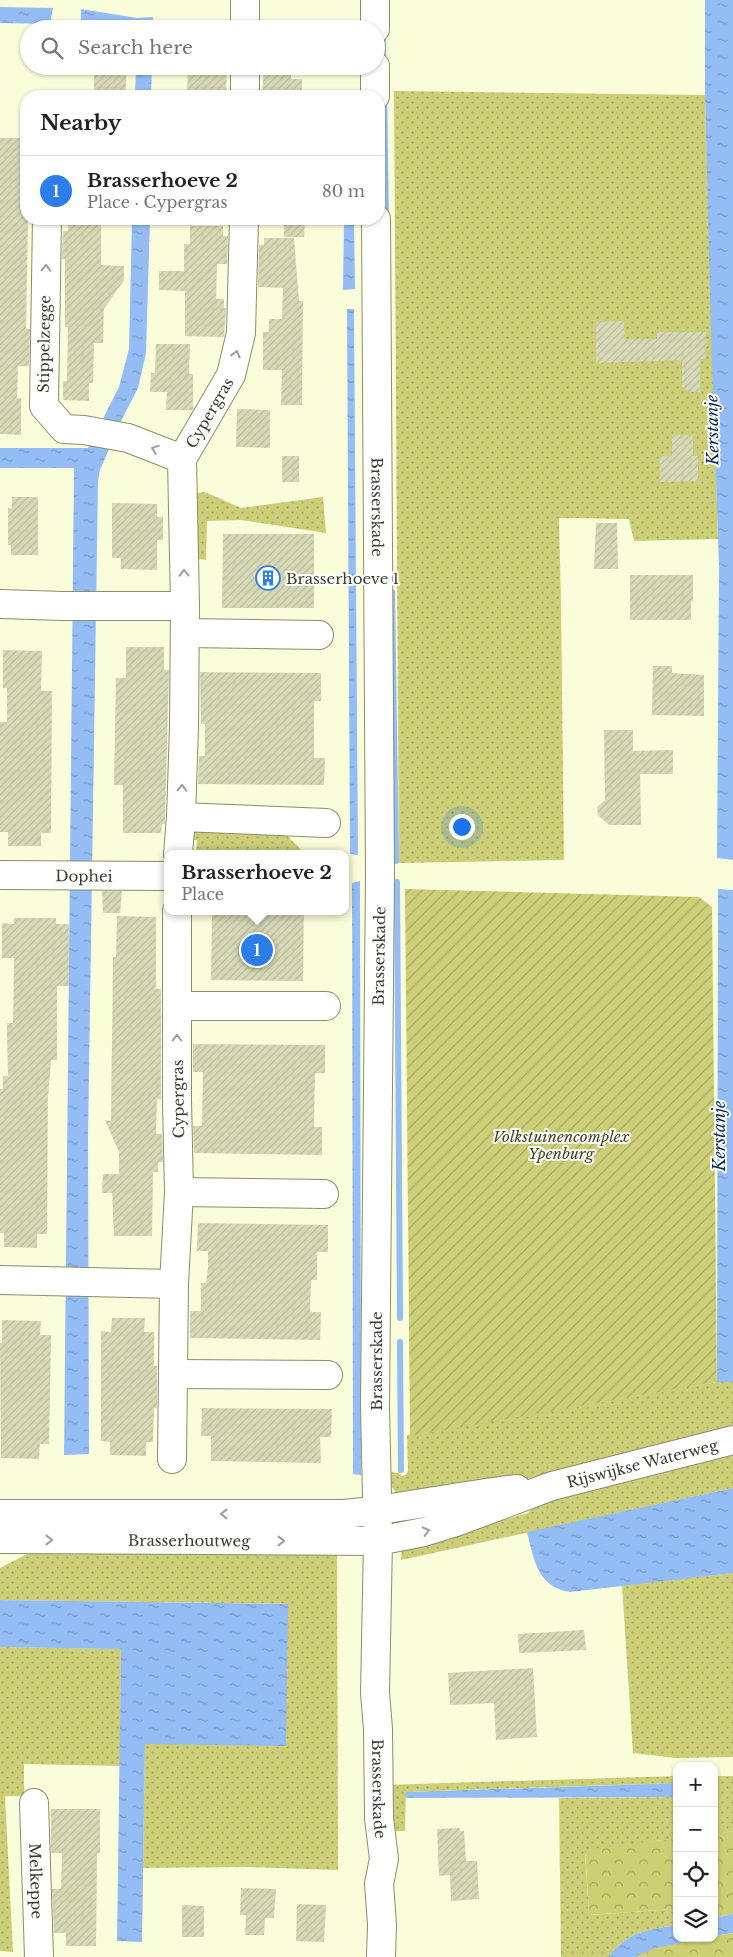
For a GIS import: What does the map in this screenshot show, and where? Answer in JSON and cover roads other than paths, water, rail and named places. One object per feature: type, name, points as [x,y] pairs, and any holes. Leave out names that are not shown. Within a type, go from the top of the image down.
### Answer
[{"type":"street","points":[[228,0],[246,0],[245,20]]},
{"type":"street","points":[[375,0],[375,20]]},
{"type":"street","points":[[245,75],[245,90]]},
{"type":"street","points":[[375,75],[375,90]]},
{"type":"street","name":"Stippelzegge","points":[[47,225],[44,406],[64,430],[84,430],[128,438],[182,459]]},
{"type":"street","name":"Cypergras","points":[[178,850],[181,817],[185,633],[182,459],[231,375],[242,332],[244,225]]},
{"type":"street","name":"Brasserskade","points":[[376,225],[380,865],[375,1407],[378,1541],[375,1693],[378,1729],[379,1818],[384,1859],[379,1884],[382,1924],[381,1957]]},
{"type":"street","points":[[0,604],[185,606]]},
{"type":"street","points":[[185,633],[319,635]]},
{"type":"street","points":[[181,817],[326,823]]},
{"type":"street","name":"Dophei","points":[[0,875],[164,876]]},
{"type":"street","name":"Cypergras","points":[[172,1460],[174,1284],[180,1192],[178,915]]},
{"type":"street","points":[[178,1006],[326,1006]]},
{"type":"street","points":[[180,1192],[324,1194]]},
{"type":"street","points":[[0,1280],[174,1284]]},
{"type":"street","points":[[173,1374],[328,1375]]},
{"type":"street","name":"Rijswijkse Waterweg","points":[[378,1541],[424,1532],[456,1522],[552,1486],[733,1440]]},
{"type":"street","name":"Rijswijkse Waterweg","points":[[378,1511],[489,1492],[552,1486]]},
{"type":"street","name":"Brasserhoutweg","points":[[0,1514],[334,1514],[378,1511]]},
{"type":"street","name":"Brasserhoutweg","points":[[0,1539],[378,1541]]},
{"type":"street","name":"Melkeppe","points":[[34,1803],[39,1957]]},
{"type":"water","points":[[705,0],[733,0],[733,860],[717,858],[719,566],[705,95]]},
{"type":"water","points":[[0,7],[53,8],[51,20],[20,20],[20,23],[0,23]]},
{"type":"water","points":[[81,9],[137,18],[153,17],[153,20],[81,20]]},
{"type":"water","points":[[136,75],[152,75],[151,90],[135,90]]},
{"type":"water","points":[[132,225],[150,225],[146,353],[138,388],[121,421],[100,470],[98,481],[88,1139],[89,1454],[64,1455],[74,468],[0,468],[0,448],[88,448],[119,387],[129,349]]},
{"type":"water","points":[[344,225],[354,225],[355,289],[343,290]]},
{"type":"water","points":[[347,309],[354,309],[358,855],[350,854]]},
{"type":"water","points":[[360,881],[361,1475],[353,1474],[352,883]]},
{"type":"water","name":"Kerstanje","points":[[718,889],[733,890],[733,1382],[717,1382]]},
{"type":"water","points":[[733,1488],[733,1573],[570,1592],[550,1584],[544,1578],[535,1562],[527,1532]]},
{"type":"water","points":[[0,1600],[288,1604],[286,1746],[145,1744],[142,1942],[117,1941],[121,1649],[0,1647]]},
{"type":"water","points":[[673,1783],[673,1797],[407,1798],[405,1796],[406,1792]]},
{"type":"water","points":[[733,1914],[733,1933],[718,1935],[718,1917]]},
{"type":"water","points":[[673,1926],[673,1942],[685,1942],[656,1948],[634,1957],[608,1957],[623,1942],[647,1930]]},
{"type":"waterway","points":[[385,157],[386,217]]},
{"type":"waterway","points":[[392,592],[396,861]]},
{"type":"waterway","points":[[397,882],[400,1318]]},
{"type":"waterway","points":[[400,1342],[401,1470]]},
{"type":"place","name":"Brasserhoeve 1","points":[[268,578]]},
{"type":"place","name":"Brasserhoeve 2","points":[[257,950]]},
{"type":"park label","name":"Volkstuinencomplex Ypenburg","points":[[561,1144]]}]
